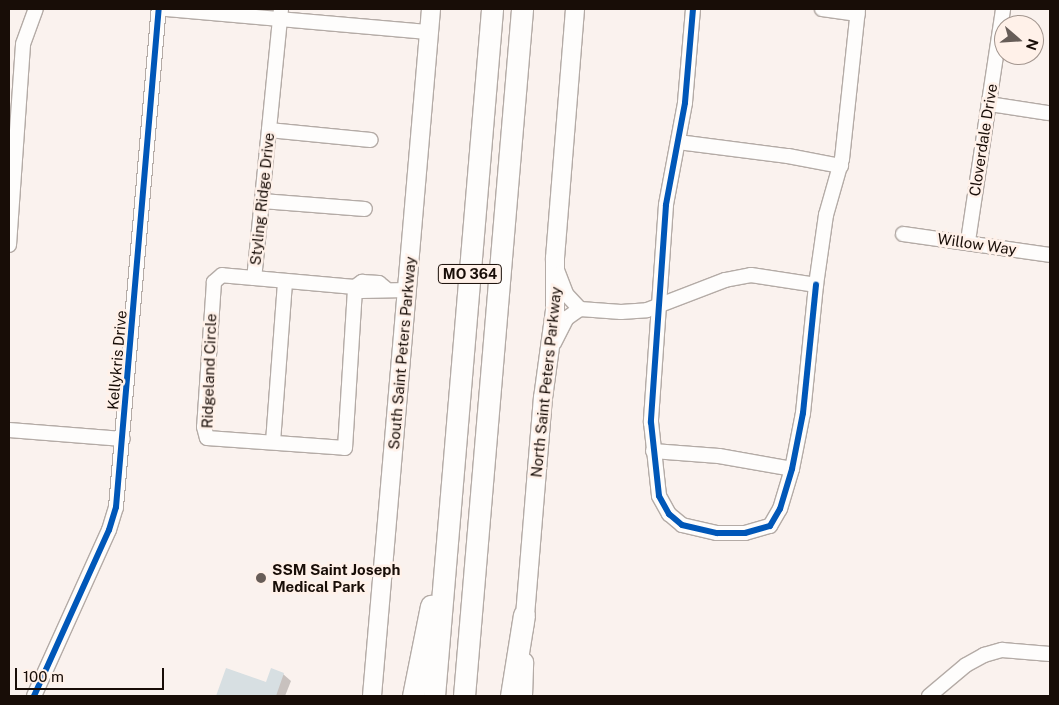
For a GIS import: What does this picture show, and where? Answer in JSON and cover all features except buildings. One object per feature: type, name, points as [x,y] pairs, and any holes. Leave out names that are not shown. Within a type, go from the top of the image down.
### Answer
[{"type":"highway","name":"MO 364","points":[[434,696],[492,9]]},
{"type":"highway","name":"MO 364","points":[[464,696],[522,9]]},
{"type":"highway","points":[[414,696],[425,631],[447,538]]},
{"type":"highway","points":[[511,696],[524,615]]},
{"type":"main road","name":"South Saint Peters Parkway","points":[[372,696],[431,9]]},
{"type":"main road","name":"North Saint Peters Parkway","points":[[523,696],[524,615],[543,398],[551,351],[575,9]]},
{"type":"street","points":[[9,245],[12,156],[24,44],[36,9]]},
{"type":"street","name":"Kellykris Drive","points":[[34,696],[109,530],[116,508],[159,9]]},
{"type":"street","points":[[165,9],[288,14],[429,32]]},
{"type":"street","points":[[693,9],[685,103],[666,205],[651,422],[659,496],[669,514],[682,524],[717,533],[745,533],[770,526],[780,509],[792,469],[803,413],[816,285],[826,215],[841,166],[858,12],[822,9]]},
{"type":"street","name":"Cloverdale Drive","points":[[968,241],[1003,9]]},
{"type":"street","name":"Styling Ridge Drive","points":[[288,14],[269,130],[254,278],[355,287],[361,291],[378,291],[384,288],[407,290]]},
{"type":"street","points":[[989,104],[1048,112]]},
{"type":"street","points":[[269,130],[371,140]]},
{"type":"street","points":[[678,142],[788,156],[841,166]]},
{"type":"street","points":[[262,201],[365,209]]},
{"type":"street","name":"Willow Way","points":[[903,234],[968,241],[1050,256]]},
{"type":"street","points":[[556,267],[566,294],[580,310]]},
{"type":"street","name":"Ridgeland Circle","points":[[254,278],[222,275],[214,282],[205,433],[207,438],[273,442],[339,450],[345,448],[355,287]]},
{"type":"street","points":[[551,351],[567,318],[580,310],[621,312],[658,306],[725,280],[751,275],[816,285]]},
{"type":"street","points":[[273,442],[285,282]]},
{"type":"street","points":[[9,430],[123,440]]},
{"type":"street","points":[[653,451],[719,456],[792,469]]},
{"type":"street","points":[[929,696],[966,665],[984,655],[1002,650],[1050,654]]},
{"type":"cycle path","points":[[34,696],[109,530],[116,507],[159,9]]},
{"type":"cycle path","points":[[693,9],[685,103],[666,205],[651,422],[659,496],[669,514],[682,525],[717,533],[745,533],[770,526],[780,509],[792,469],[803,413],[816,285]]},
{"type":"place","name":"SSM Saint Joseph Medical Park","points":[[261,578]]}]
